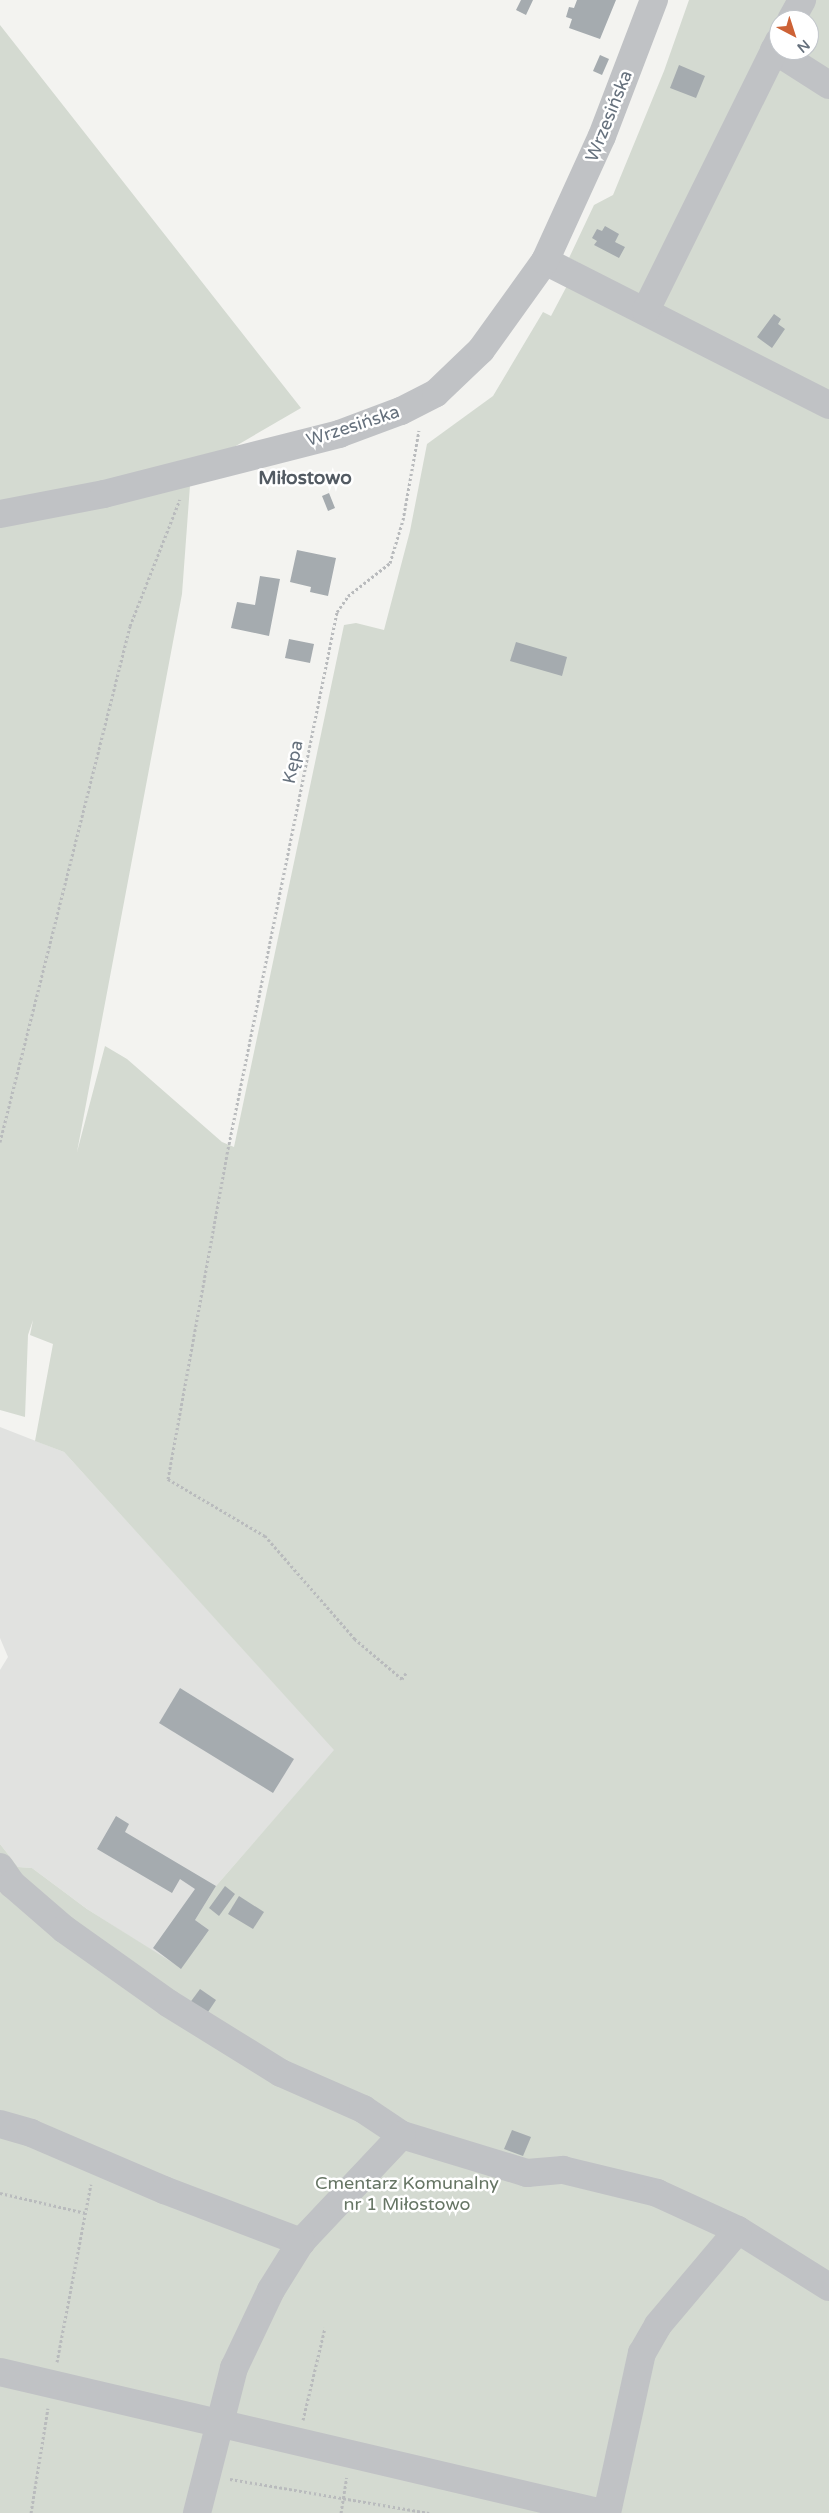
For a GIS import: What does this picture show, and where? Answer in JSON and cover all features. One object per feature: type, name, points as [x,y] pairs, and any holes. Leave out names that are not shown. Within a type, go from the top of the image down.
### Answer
[{"type":"street","name":"Wrzesińska","points":[[0,514],[104,494],[339,434],[425,400],[458,374],[481,350],[545,261],[602,136],[654,0]]},
{"type":"street","points":[[646,310],[770,60]]},
{"type":"street","points":[[796,60],[829,85]]},
{"type":"street","points":[[545,261],[646,310],[829,405]]},
{"type":"street","points":[[0,1867],[12,1884],[64,1929],[168,2003],[281,2073],[363,2109],[402,2135],[527,2173],[563,2170],[657,2193],[738,2230],[829,2287]]},
{"type":"street","points":[[0,2124],[31,2133],[96,2159],[164,2190],[301,2242]]},
{"type":"street","points":[[197,2513],[218,2424],[250,2330],[301,2242],[402,2135]]},
{"type":"street","points":[[607,2513],[642,2353],[658,2325],[738,2230]]},
{"type":"street","points":[[0,2372],[602,2513]]},
{"type":"path","name":"Kępa","points":[[406,1673],[402,1679],[355,1639],[264,1536],[168,1479],[228,1154],[337,612],[348,596],[390,563],[403,520],[425,400]]},
{"type":"path","points":[[0,1142],[130,626],[191,472]]},
{"type":"path","points":[[31,2513],[52,2385],[96,2159]]},
{"type":"path","points":[[0,2193],[86,2213]]},
{"type":"path","points":[[302,2425],[325,2328]]},
{"type":"path","points":[[341,2513],[351,2454]]},
{"type":"path","points":[[205,2475],[429,2513]]},
{"type":"shaded area","points":[[0,1427],[64,1452],[335,1750],[216,1886],[209,1930],[181,1969],[87,1909],[32,1868],[18,1867],[0,1844],[0,1670],[8,1657],[0,1638]]},
{"type":"green space","name":"Cmentarz Komunalny nr 1 Miłostowo","points":[[689,0],[829,0],[829,2513],[0,2513],[0,1844],[18,1867],[32,1868],[87,1909],[181,1968],[209,1930],[195,1920],[216,1886],[334,1750],[64,1452],[35,1441],[53,1344],[30,1335],[33,1320],[28,1335],[25,1417],[0,1410],[0,25],[301,408],[191,472],[182,594],[77,1152],[105,1046],[127,1059],[222,1142],[234,1147],[344,625],[356,623],[384,630],[410,531],[427,444],[493,396],[543,312],[551,316],[579,263],[569,258],[594,205],[613,195],[664,71]]},
{"type":"building","points":[[521,0],[533,0],[526,15],[516,10]]},
{"type":"building","points":[[577,0],[616,0],[600,39],[569,28],[572,19],[566,17],[569,7],[574,8]]},
{"type":"building","points":[[600,55],[609,59],[602,75],[593,71]]},
{"type":"building","points":[[679,65],[705,76],[696,98],[670,88]]},
{"type":"building","points":[[605,226],[619,234],[615,242],[625,247],[619,258],[594,245],[597,241],[592,238],[597,229],[602,231]]},
{"type":"building","points":[[774,314],[781,319],[778,324],[785,329],[772,348],[757,337]]},
{"type":"building","points":[[329,493],[335,508],[328,511],[322,496]]},
{"type":"building","points":[[297,550],[336,558],[328,596],[310,592],[311,587],[290,582]]},
{"type":"building","points":[[260,576],[280,579],[269,636],[231,628],[237,602],[255,605]]},
{"type":"building","points":[[289,639],[314,644],[310,663],[285,658]]},
{"type":"building","points":[[516,642],[567,657],[562,676],[510,661]]},
{"type":"building","points":[[180,1688],[294,1759],[273,1793],[159,1723]]},
{"type":"building","points":[[116,1816],[129,1824],[125,1832],[216,1886],[195,1920],[209,1930],[181,1969],[153,1948],[195,1889],[180,1879],[172,1893],[97,1849]]},
{"type":"building","points":[[225,1886],[235,1894],[219,1916],[209,1908]]},
{"type":"building","points":[[239,1896],[264,1912],[253,1929],[228,1914]]},
{"type":"building","points":[[200,1989],[216,2000],[206,2015],[189,2004]]},
{"type":"building","points":[[512,2130],[531,2137],[523,2156],[504,2149]]},
{"type":"district","name":"Miłostowo","points":[[305,479]]}]
